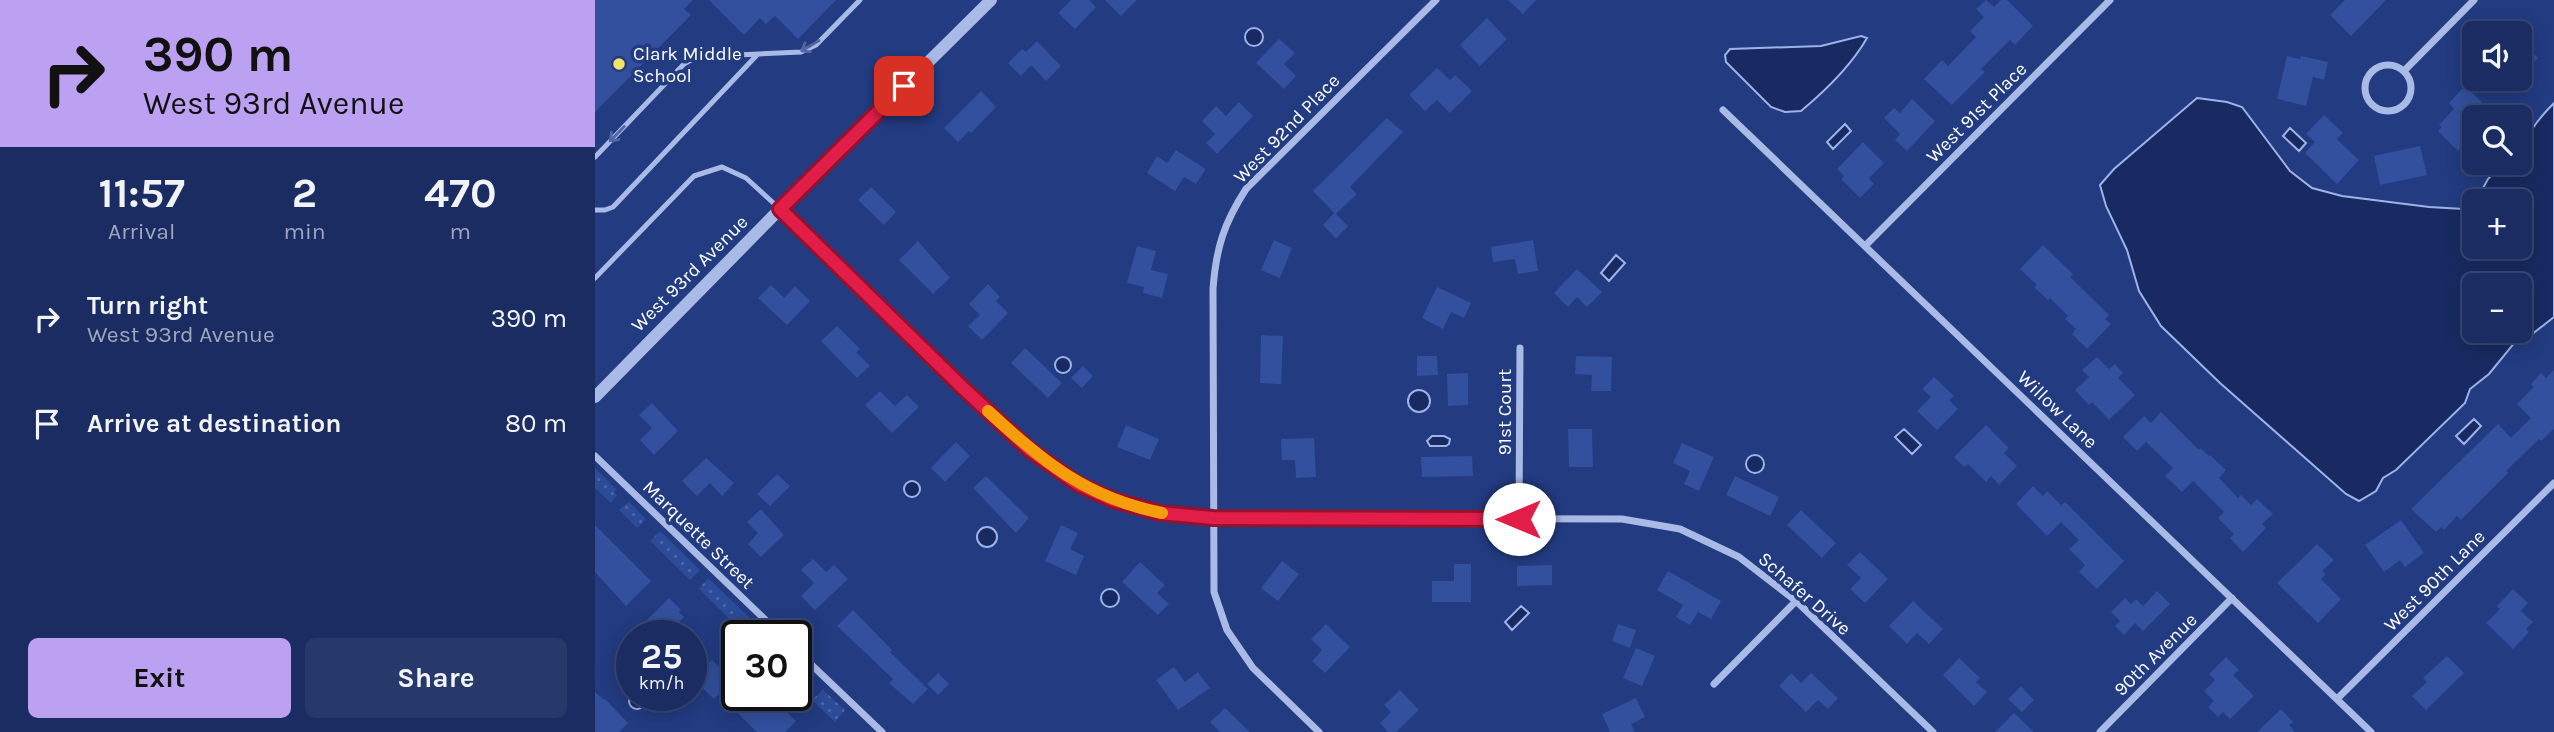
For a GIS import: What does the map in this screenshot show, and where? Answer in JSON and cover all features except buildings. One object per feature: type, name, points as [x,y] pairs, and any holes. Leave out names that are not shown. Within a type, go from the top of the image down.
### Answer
[{"type":"street","name":"West 93rd Avenue","points":[[595,397],[991,0]]},
{"type":"street","name":"West 92nd Place","points":[[1319,732],[1253,668],[1227,630],[1214,592],[1215,256],[1225,225],[1247,189],[1436,0]]},
{"type":"street","name":"West 91st Place","points":[[1865,246],[2110,0]]},
{"type":"street","points":[[2404,71],[2474,0]]},
{"type":"street","points":[[2383,65],[2398,67],[2404,71],[2411,91],[2405,104],[2385,112],[2372,106],[2367,100],[2364,86],[2371,72],[2383,65]]},
{"type":"street","name":"Willow Lane","points":[[1723,110],[1851,236],[1865,246],[2371,732]]},
{"type":"street","name":"Schafer Drive","points":[[780,209],[1030,450],[1078,484],[1113,500],[1160,513],[1213,518],[1622,519],[1680,529],[1739,557],[1796,601],[1933,732]]},
{"type":"street","name":"91st Court","points":[[1519,519],[1520,348]]},
{"type":"street","name":"Marquette Street","points":[[595,456],[765,620]]},
{"type":"street","name":"West 90th Lane","points":[[2337,699],[2554,483]]},
{"type":"street","name":"90th Avenue","points":[[2100,732],[2232,598]]},
{"type":"street","points":[[1714,684],[1796,601]]},
{"type":"street","points":[[812,665],[882,732]]},
{"type":"lane","points":[[595,157],[684,64],[696,57],[801,52],[815,45],[860,0]]},
{"type":"lane","points":[[595,210],[605,210],[613,206],[757,55]]},
{"type":"lane","points":[[595,278],[694,176],[722,167],[746,178],[780,209]]},
{"type":"shaded area","points":[[1254,28],[1260,31],[1263,37],[1260,43],[1254,46],[1248,43],[1245,37],[1248,31]]},
{"type":"shaded area","points":[[1861,36],[1867,38],[1845,68],[1801,111],[1785,112],[1771,107],[1726,62],[1725,55],[1730,49],[1821,46]]},
{"type":"shaded area","points":[[2197,98],[2227,102],[2242,107],[2290,171],[2312,188],[2342,196],[2462,209],[2462,259],[2532,259],[2532,189],[2482,189],[2492,175],[2532,175],[2532,130],[2554,103],[2554,317],[2532,334],[2532,273],[2462,273],[2462,343],[2514,343],[2489,374],[2470,389],[2465,403],[2396,470],[2383,478],[2376,491],[2359,501],[2346,494],[2220,383],[2161,326],[2139,291],[2127,250],[2106,206],[2100,185],[2114,169]]},
{"type":"shaded area","points":[[1845,124],[1851,131],[1833,149],[1827,142]]},
{"type":"shaded area","points":[[2290,128],[2306,143],[2299,151],[2283,136]]},
{"type":"shaded area","points":[[1616,255],[1625,263],[1609,281],[1601,273]]},
{"type":"shaded area","points":[[1060,357],[1066,357],[1071,365],[1069,371],[1060,373],[1055,368],[1055,362]]},
{"type":"shaded area","points":[[1419,390],[1427,393],[1430,401],[1427,409],[1419,412],[1411,409],[1408,401],[1411,393]]},
{"type":"shaded area","points":[[2474,419],[2481,426],[2464,444],[2456,436]]},
{"type":"shaded area","points":[[1904,429],[1921,445],[1912,454],[1895,437]]},
{"type":"shaded area","points":[[1432,436],[1444,436],[1450,439],[1449,444],[1430,446],[1427,441]]},
{"type":"shaded area","points":[[1755,455],[1761,458],[1764,464],[1761,470],[1755,473],[1749,470],[1746,464],[1749,458]]},
{"type":"shaded area","points":[[595,468],[617,490],[611,503],[595,488]]},
{"type":"shaded area","points":[[909,481],[915,481],[920,489],[918,495],[909,497],[904,492],[904,486]]},
{"type":"shaded area","points":[[629,502],[646,519],[637,528],[619,510]]},
{"type":"shaded area","points":[[987,527],[994,530],[997,537],[994,544],[987,547],[980,544],[977,537],[980,530]]},
{"type":"shaded area","points":[[660,531],[700,570],[690,580],[650,541]]},
{"type":"shaded area","points":[[708,578],[752,620],[731,620],[699,589]]},
{"type":"shaded area","points":[[1110,589],[1116,592],[1119,598],[1116,604],[1110,607],[1104,604],[1101,598],[1104,592]]},
{"type":"shaded area","points":[[1521,606],[1529,613],[1512,630],[1505,622]]},
{"type":"shaded area","points":[[823,690],[845,710],[835,722],[812,700]]},
{"type":"slow traffic","points":[[988,411],[1030,450],[1078,484],[1113,500],[1162,513]]},
{"type":"place","name":"Clark Middle School","points":[[619,64]]},
{"type":"route","points":[[904,86],[780,209],[979,404],[1030,450],[1078,484],[1113,500],[1160,513],[1187,516],[1519,519]]}]
